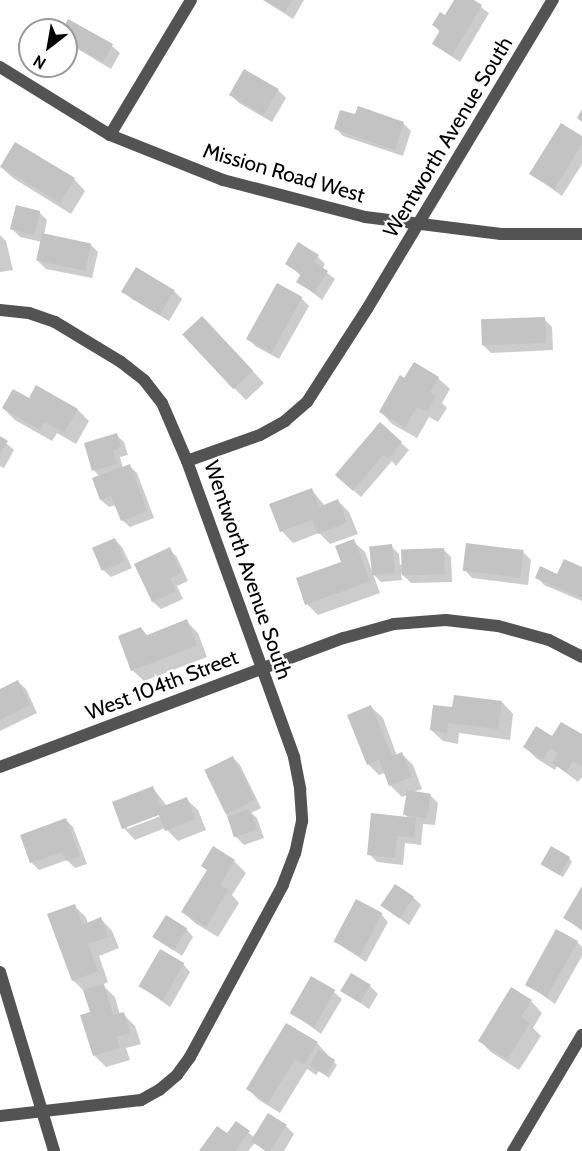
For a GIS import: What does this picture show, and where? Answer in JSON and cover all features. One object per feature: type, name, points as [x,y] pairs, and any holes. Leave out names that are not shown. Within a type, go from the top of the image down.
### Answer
[{"type":"street","points":[[111,135],[191,0]]},
{"type":"street","name":"Wentworth Avenue South","points":[[0,1116],[141,1100],[159,1090],[177,1075],[190,1057],[283,885],[295,853],[302,821],[300,789],[294,757],[187,461],[260,435],[285,421],[307,402],[420,222],[553,0]]},
{"type":"street","name":"Mission Road West","points":[[0,67],[111,135],[223,180],[365,217],[420,222],[501,234],[582,234]]},
{"type":"street","points":[[0,310],[29,312],[55,322],[121,362],[144,380],[162,403],[187,461]]},
{"type":"street","name":"West 104th Street","points":[[0,767],[354,635],[394,624],[446,620],[498,626],[549,640],[582,657]]},
{"type":"street","points":[[0,972],[40,1111],[54,1151]]},
{"type":"street","points":[[513,1151],[582,1035]]},
{"type":"building","points":[[264,0],[292,0],[285,12]]},
{"type":"building","points":[[454,0],[474,0],[482,5],[452,56],[432,44],[440,30],[432,25],[440,12],[445,15]]},
{"type":"building","points":[[78,25],[113,44],[103,62],[78,48]]},
{"type":"building","points":[[244,69],[279,89],[264,115],[229,95]]},
{"type":"building","points":[[358,106],[404,122],[395,150],[334,129],[340,110],[355,114]]},
{"type":"building","points":[[582,109],[582,122],[577,118]]},
{"type":"building","points":[[561,123],[582,136],[582,144],[554,189],[529,174]]},
{"type":"building","points":[[15,142],[75,178],[60,203],[0,167]]},
{"type":"building","points":[[16,205],[40,211],[34,235],[10,229]]},
{"type":"building","points":[[42,233],[91,243],[85,271],[36,260]]},
{"type":"building","points":[[298,242],[319,255],[314,262],[328,271],[314,293],[296,282],[301,274],[285,264]]},
{"type":"building","points":[[136,267],[175,290],[160,315],[121,292]]},
{"type":"building","points":[[277,283],[302,297],[271,353],[246,339]]},
{"type":"building","points":[[202,316],[253,371],[233,389],[182,334]]},
{"type":"building","points":[[545,317],[546,343],[482,345],[481,319]]},
{"type":"building","points":[[414,362],[439,377],[430,392],[436,395],[427,412],[417,407],[405,427],[379,412],[400,375],[404,378]]},
{"type":"building","points":[[36,385],[78,409],[64,433],[45,422],[40,430],[2,408],[13,389],[29,398]]},
{"type":"building","points":[[380,422],[402,442],[388,459],[383,455],[353,491],[335,475]]},
{"type":"building","points":[[117,433],[121,447],[113,450],[117,464],[92,471],[84,443]]},
{"type":"building","points":[[0,436],[8,441],[0,454]]},
{"type":"building","points":[[130,464],[147,511],[121,521],[111,496],[100,500],[92,478]]},
{"type":"building","points":[[312,488],[319,507],[338,499],[347,522],[318,534],[312,520],[280,532],[269,504]]},
{"type":"building","points":[[115,538],[125,561],[102,571],[92,548]]},
{"type":"building","points":[[354,539],[370,581],[305,605],[296,578],[341,562],[335,546]]},
{"type":"building","points":[[466,543],[524,550],[520,578],[463,571]]},
{"type":"building","points":[[392,544],[395,573],[372,575],[369,546]]},
{"type":"building","points":[[170,547],[181,573],[170,578],[176,591],[152,602],[134,564]]},
{"type":"building","points":[[444,548],[445,574],[402,575],[401,550]]},
{"type":"building","points":[[564,559],[582,567],[582,598],[535,578],[540,566],[557,574]]},
{"type":"building","points":[[187,619],[197,645],[131,671],[118,636],[141,627],[145,636]]},
{"type":"building","points":[[18,680],[30,705],[0,720],[0,689]]},
{"type":"building","points":[[454,695],[502,701],[498,729],[448,723],[447,733],[430,730],[433,705],[452,707]]},
{"type":"building","points":[[371,705],[392,756],[402,752],[412,777],[389,786],[379,760],[367,765],[347,715]]},
{"type":"building","points":[[561,722],[582,734],[582,767],[573,761],[566,772],[552,763],[558,753],[550,748],[543,760],[523,747],[536,726],[552,736]]},
{"type":"building","points":[[233,756],[254,800],[226,814],[204,770]]},
{"type":"building","points":[[153,786],[161,807],[187,797],[195,819],[165,831],[159,815],[122,829],[112,802]]},
{"type":"building","points":[[407,790],[431,794],[427,818],[403,815]]},
{"type":"building","points":[[250,809],[257,830],[234,837],[227,816]]},
{"type":"building","points":[[371,813],[416,818],[414,838],[397,836],[395,858],[367,855]]},
{"type":"building","points":[[66,818],[80,856],[66,861],[62,852],[30,863],[20,835]]},
{"type":"building","points":[[213,846],[235,860],[220,885],[228,890],[206,927],[181,912],[207,870],[201,866]]},
{"type":"building","points":[[551,846],[570,857],[560,875],[540,864]]},
{"type":"building","points":[[395,884],[414,897],[400,918],[380,906]]},
{"type":"building","points":[[582,886],[582,929],[563,918]]},
{"type":"building","points":[[356,899],[382,913],[360,955],[333,941]]},
{"type":"building","points":[[75,904],[82,925],[101,917],[108,937],[88,944],[98,971],[72,981],[47,914]]},
{"type":"building","points":[[166,915],[187,928],[173,950],[152,937]]},
{"type":"building","points":[[556,929],[578,941],[547,997],[525,985]]},
{"type":"building","points":[[160,949],[184,963],[163,1000],[138,986]]},
{"type":"building","points":[[351,973],[371,985],[360,1003],[340,991]]},
{"type":"building","points":[[311,976],[335,990],[314,1027],[289,1013]]},
{"type":"building","points":[[104,984],[113,1015],[124,1012],[130,1033],[116,1037],[120,1048],[93,1056],[80,1015],[90,1012],[83,990]]},
{"type":"building","points":[[511,987],[532,1000],[521,1017],[530,1023],[507,1059],[478,1041]]},
{"type":"building","points":[[286,1023],[318,1042],[304,1065],[295,1059],[268,1103],[246,1089]]},
{"type":"building","points":[[319,1050],[335,1060],[326,1075],[309,1065]]},
{"type":"building","points":[[268,1113],[287,1125],[270,1151],[251,1141]]},
{"type":"building","points":[[236,1121],[250,1131],[235,1151],[199,1151],[217,1126],[227,1133]]}]
